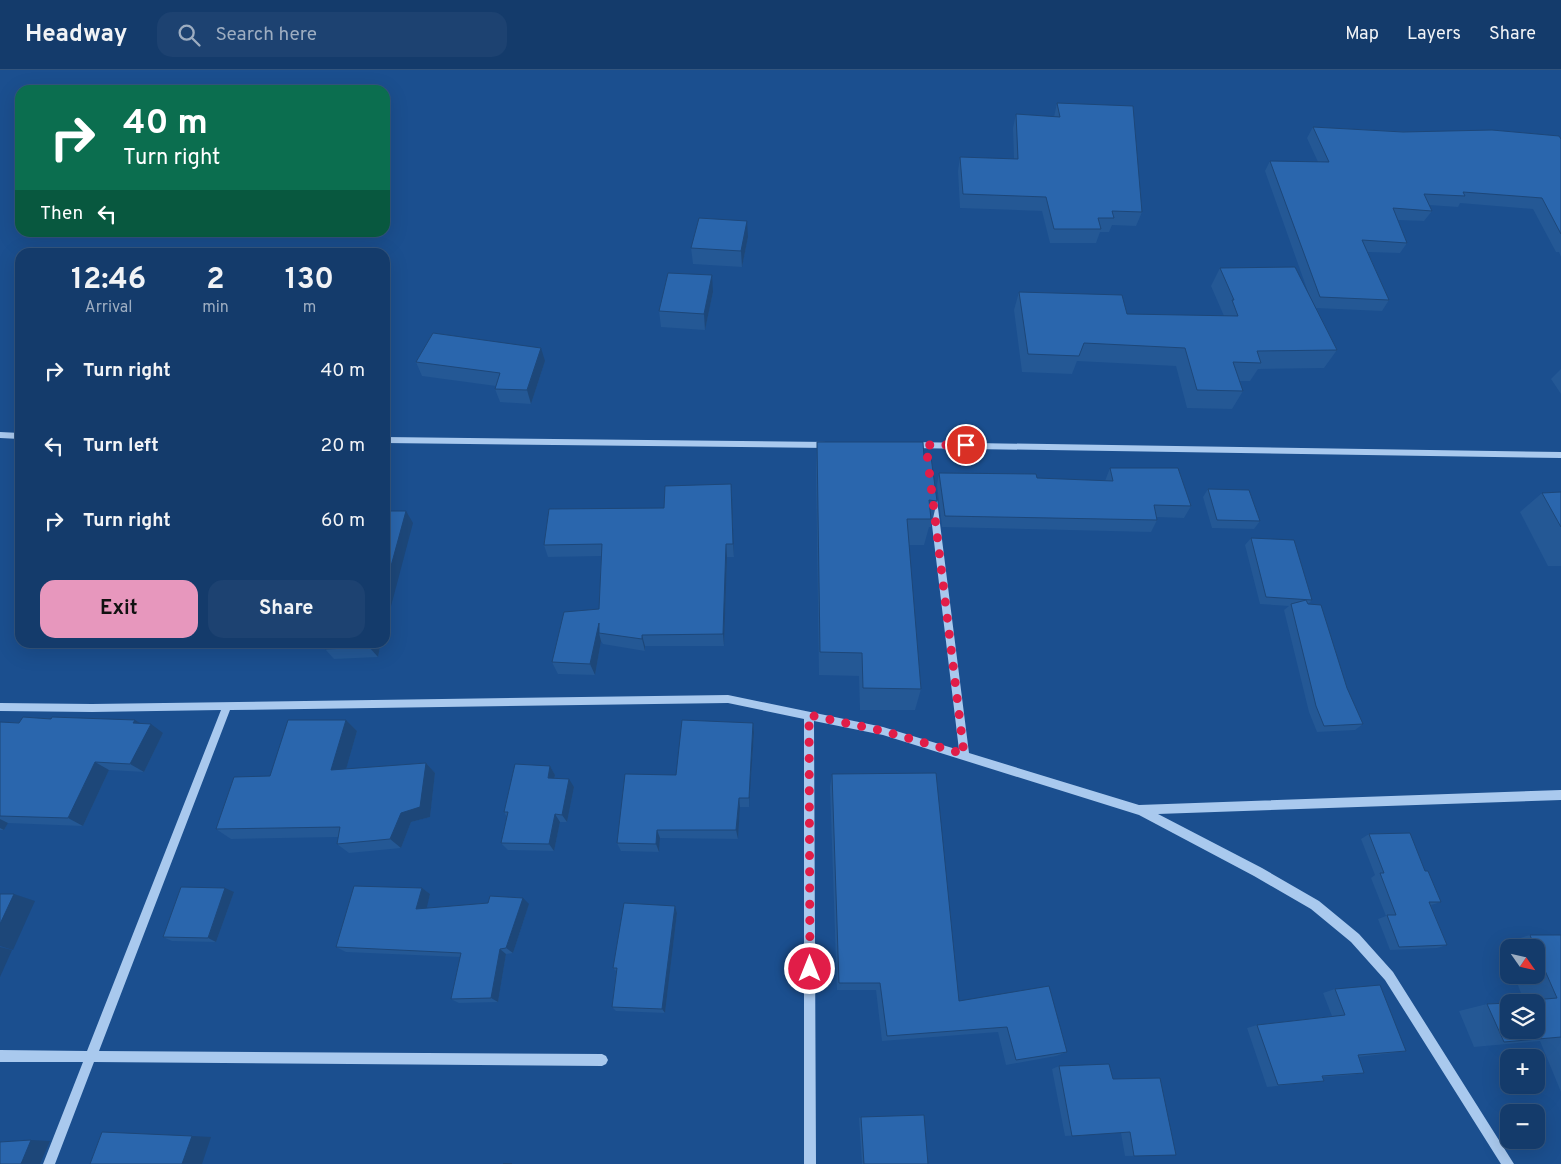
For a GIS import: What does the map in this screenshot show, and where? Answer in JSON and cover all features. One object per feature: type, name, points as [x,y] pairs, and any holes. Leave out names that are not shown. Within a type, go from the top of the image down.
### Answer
[{"type":"street","points":[[0,435],[15,436]]},
{"type":"street","points":[[390,440],[837,445]]},
{"type":"street","points":[[906,445],[1561,455]]},
{"type":"street","points":[[926,445],[927,454]]},
{"type":"street","points":[[932,493],[964,754]]},
{"type":"street","points":[[0,707],[728,699],[883,731],[964,754],[1139,810],[1258,872],[1315,905],[1355,938],[1388,976],[1508,1164]]},
{"type":"street","points":[[49,1164],[227,706]]},
{"type":"street","points":[[809,715],[810,1164]]},
{"type":"street","points":[[1139,810],[1561,795]]},
{"type":"street","points":[[0,1056],[602,1060]]},
{"type":"building","points":[[1057,103],[1133,106],[1142,212],[1112,211],[1114,218],[1098,218],[1101,229],[1054,229],[1046,197],[963,194],[960,157],[1018,159],[1016,114],[1060,117]]},
{"type":"building","points":[[1313,127],[1403,132],[1492,130],[1559,136],[1561,139],[1561,234],[1542,198],[1463,192],[1465,196],[1424,194],[1432,211],[1393,208],[1407,243],[1362,240],[1389,300],[1320,297],[1270,161],[1329,162]]},
{"type":"building","points":[[699,218],[747,221],[741,251],[691,248]]},
{"type":"building","points":[[1295,267],[1337,350],[1257,351],[1261,363],[1233,362],[1243,391],[1197,390],[1185,348],[1084,343],[1079,356],[1028,354],[1019,292],[1122,295],[1127,314],[1238,316],[1232,300],[1234,300],[1220,268]]},
{"type":"building","points":[[668,273],[712,275],[704,314],[659,311]]},
{"type":"building","points":[[433,333],[541,348],[527,390],[495,389],[500,373],[416,362]]},
{"type":"building","points":[[817,442],[923,442],[924,457],[931,457],[937,501],[929,500],[931,519],[907,519],[921,689],[863,688],[862,653],[820,652]]},
{"type":"building","points":[[1110,468],[1178,468],[1191,506],[1154,505],[1157,520],[945,516],[939,473],[1036,474],[1037,478],[1113,481]]},
{"type":"building","points":[[731,484],[733,544],[726,544],[723,634],[642,635],[642,639],[599,633],[599,623],[590,664],[552,662],[564,612],[599,609],[602,544],[544,545],[549,509],[664,508],[665,486]]},
{"type":"building","points":[[1208,489],[1249,490],[1260,521],[1217,520]]},
{"type":"building","points":[[1561,492],[1561,527],[1542,493]]},
{"type":"building","points":[[390,511],[406,511],[390,570]]},
{"type":"building","points":[[1251,538],[1294,540],[1312,600],[1266,597]]},
{"type":"building","points":[[1306,600],[1308,604],[1321,605],[1347,688],[1363,724],[1324,726],[1316,706],[1291,604]]},
{"type":"building","points":[[23,717],[135,720],[133,723],[151,724],[130,764],[95,762],[68,818],[0,816],[0,722],[19,723]]},
{"type":"building","points":[[288,720],[346,720],[331,770],[426,763],[420,807],[401,813],[390,839],[337,844],[340,827],[216,829],[234,777],[270,776]]},
{"type":"building","points":[[682,720],[753,723],[749,798],[739,798],[736,830],[657,830],[656,844],[617,843],[625,774],[676,775]]},
{"type":"building","points":[[515,764],[550,766],[548,778],[569,779],[562,815],[555,814],[549,844],[501,843],[508,812],[504,812]]},
{"type":"building","points":[[936,773],[959,1001],[1049,986],[1067,1052],[1016,1060],[1007,1027],[887,1036],[880,983],[839,983],[832,774]]},
{"type":"building","points":[[1410,833],[1425,871],[1428,871],[1441,902],[1429,902],[1447,945],[1399,947],[1387,915],[1396,915],[1380,873],[1384,873],[1369,834]]},
{"type":"building","points":[[354,886],[422,888],[416,909],[488,903],[490,896],[523,898],[506,948],[500,949],[491,998],[451,999],[461,953],[336,947]]},
{"type":"building","points":[[181,887],[225,888],[208,938],[163,937]]},
{"type":"building","points":[[0,894],[14,894],[0,924]]},
{"type":"building","points":[[624,903],[675,906],[662,1009],[612,1007],[617,968],[613,968]]},
{"type":"building","points":[[1530,935],[1561,935],[1561,1037],[1545,1038],[1545,999],[1557,998],[1545,971],[1545,939],[1532,939]]},
{"type":"building","points":[[1380,985],[1406,1051],[1358,1055],[1364,1073],[1322,1076],[1324,1081],[1278,1085],[1257,1025],[1345,1015],[1335,989]]},
{"type":"building","points":[[1500,1003],[1500,1033],[1487,1004]]},
{"type":"building","points":[[1503,1039],[1538,1039],[1504,1042]]},
{"type":"building","points":[[1109,1064],[1113,1079],[1160,1078],[1176,1155],[1134,1156],[1130,1132],[1072,1136],[1059,1066]]},
{"type":"building","points":[[924,1115],[928,1164],[864,1164],[861,1117]]},
{"type":"building","points":[[102,1132],[192,1136],[182,1164],[90,1164]]},
{"type":"building","points":[[31,1140],[21,1164],[0,1164],[0,1142]]},
{"type":"route","points":[[810,969],[809,715],[883,731],[964,754],[926,445],[966,445]]}]
